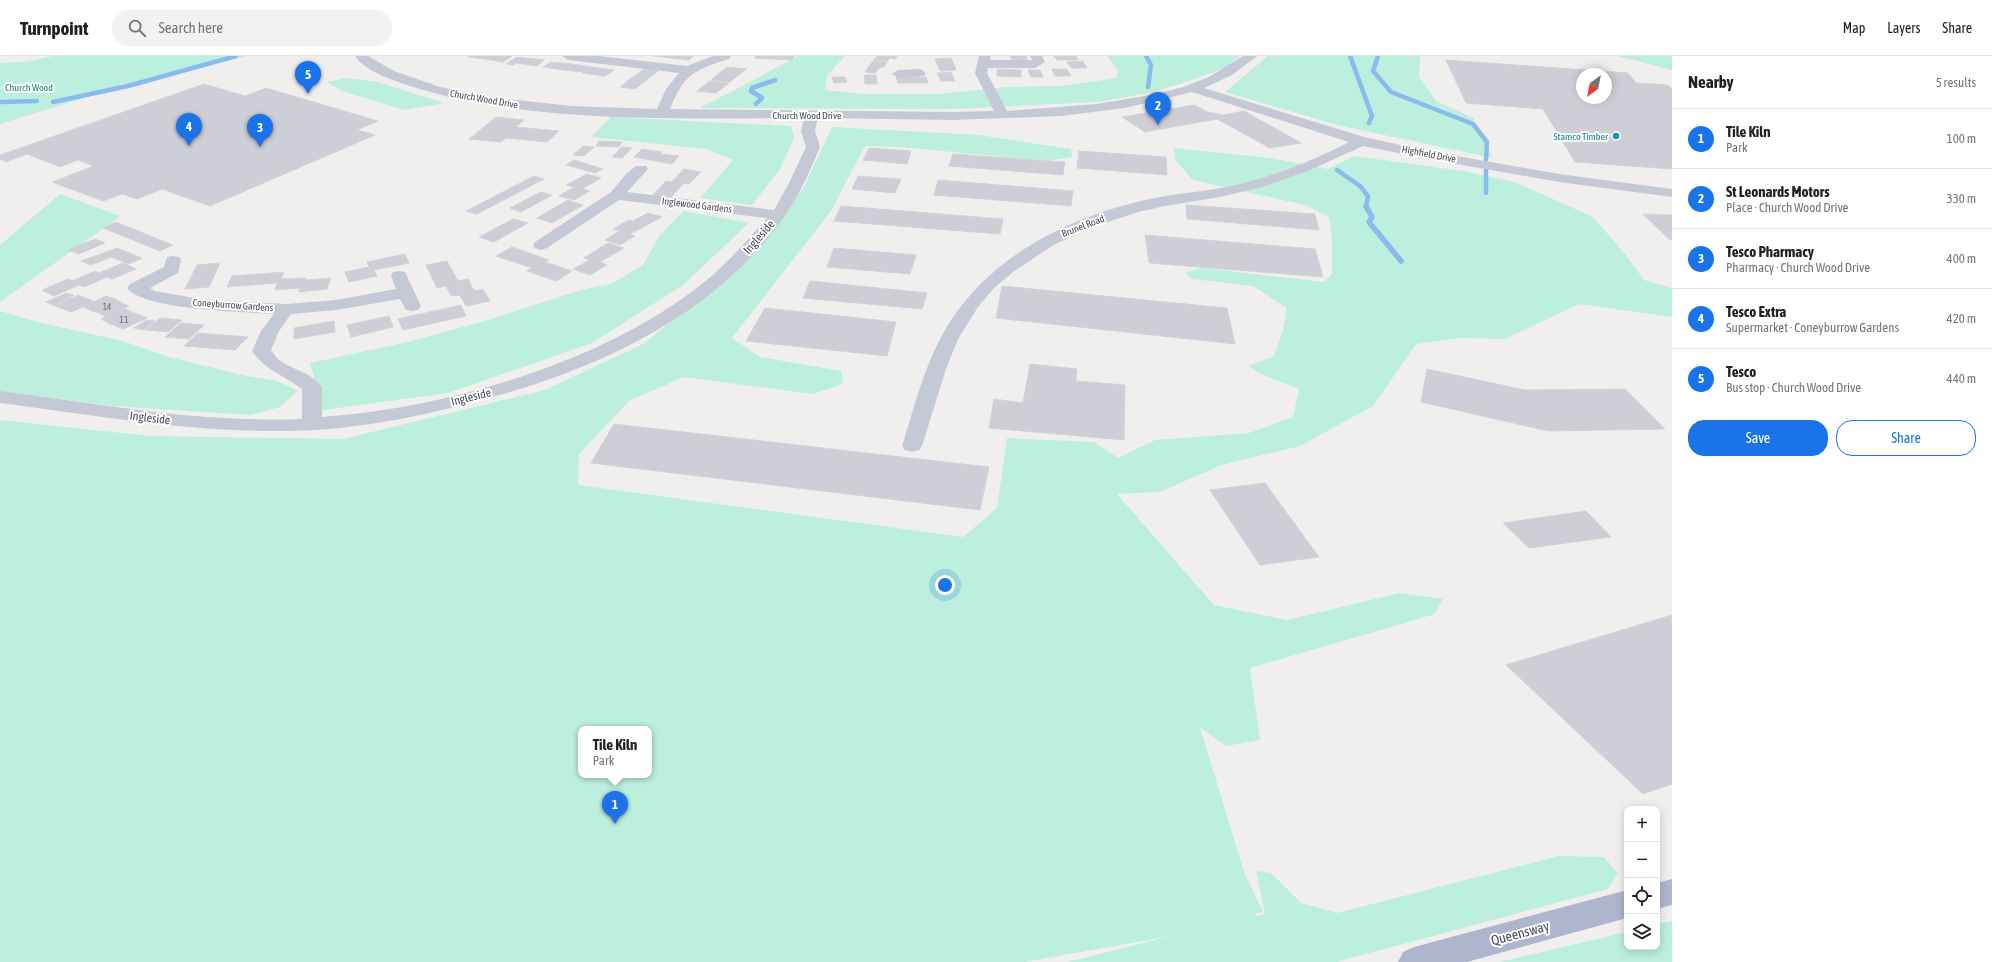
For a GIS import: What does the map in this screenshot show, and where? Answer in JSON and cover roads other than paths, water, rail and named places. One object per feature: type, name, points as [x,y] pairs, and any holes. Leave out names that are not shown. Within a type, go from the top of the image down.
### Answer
[{"type":"main road","points":[[1660,895],[1672,892]]},
{"type":"main road","name":"Queensway","points":[[1414,962],[1624,905]]},
{"type":"street","name":"Church Wood Drive","points":[[361,56],[377,68],[395,76],[444,92],[478,100],[558,110],[662,113],[1003,115],[1098,108],[1191,88],[1211,81],[1252,56]]},
{"type":"street","points":[[568,56],[688,70],[725,56]]},
{"type":"street","points":[[909,73],[910,60]]},
{"type":"street","points":[[1003,115],[981,73],[984,60],[1024,65],[1042,61]]},
{"type":"street","points":[[662,113],[672,89],[688,70]]},
{"type":"street","name":"Highfield Drive","points":[[1191,88],[1361,141],[1428,155],[1544,175],[1672,194]]},
{"type":"street","name":"Ingleside","points":[[0,397],[154,419],[235,425],[312,424],[403,413],[484,394],[565,369],[639,335],[686,305],[726,272],[757,241],[778,215],[800,178],[813,147],[808,130],[812,114]]},
{"type":"street","name":"Brunel Road","points":[[912,446],[925,408],[932,379],[957,325],[974,301],[992,282],[1039,246],[1069,230],[1153,203],[1239,189],[1271,180],[1332,157],[1361,141]]},
{"type":"street","points":[[541,245],[616,195],[631,176],[641,169]]},
{"type":"street","name":"Inglewood Gardens","points":[[616,195],[778,215]]},
{"type":"street","points":[[546,224],[564,229]]},
{"type":"street","name":"Coneyburrow Gardens","points":[[173,261],[172,269],[158,278],[136,288],[150,295],[200,304],[286,309],[408,299],[399,276]]},
{"type":"street","name":"Coneyburrow Gardens","points":[[286,309],[270,331],[261,351],[273,364],[297,376],[312,387],[312,424]]},
{"type":"waterway","points":[[53,102],[128,86],[236,56]]},
{"type":"waterway","points":[[1146,56],[1151,65],[1148,87]]},
{"type":"waterway","points":[[1350,56],[1372,116],[1369,123]]},
{"type":"waterway","points":[[1378,56],[1373,71],[1391,92],[1473,124],[1487,142],[1486,160]]},
{"type":"waterway","points":[[756,104],[762,98],[751,91],[752,88],[775,80]]},
{"type":"waterway","points":[[0,102],[37,101]]},
{"type":"waterway","points":[[1337,170],[1360,186],[1368,196],[1366,206]]},
{"type":"waterway","points":[[1486,170],[1486,193]]},
{"type":"waterway","points":[[1366,206],[1372,217],[1369,222],[1401,261]]},
{"type":"place","name":"Tesco","points":[[308,94]]},
{"type":"place","name":"St Leonards Motors","points":[[1158,125]]},
{"type":"place","name":"Stamco Timber","points":[[1616,136]]},
{"type":"place","name":"Tesco Extra","points":[[189,146]]},
{"type":"place","name":"Tesco Pharmacy","points":[[260,147]]},
{"type":"place","name":"Tile Kiln","points":[[615,824]]},
{"type":"park label","name":"Church Wood","points":[[29,87]]}]
